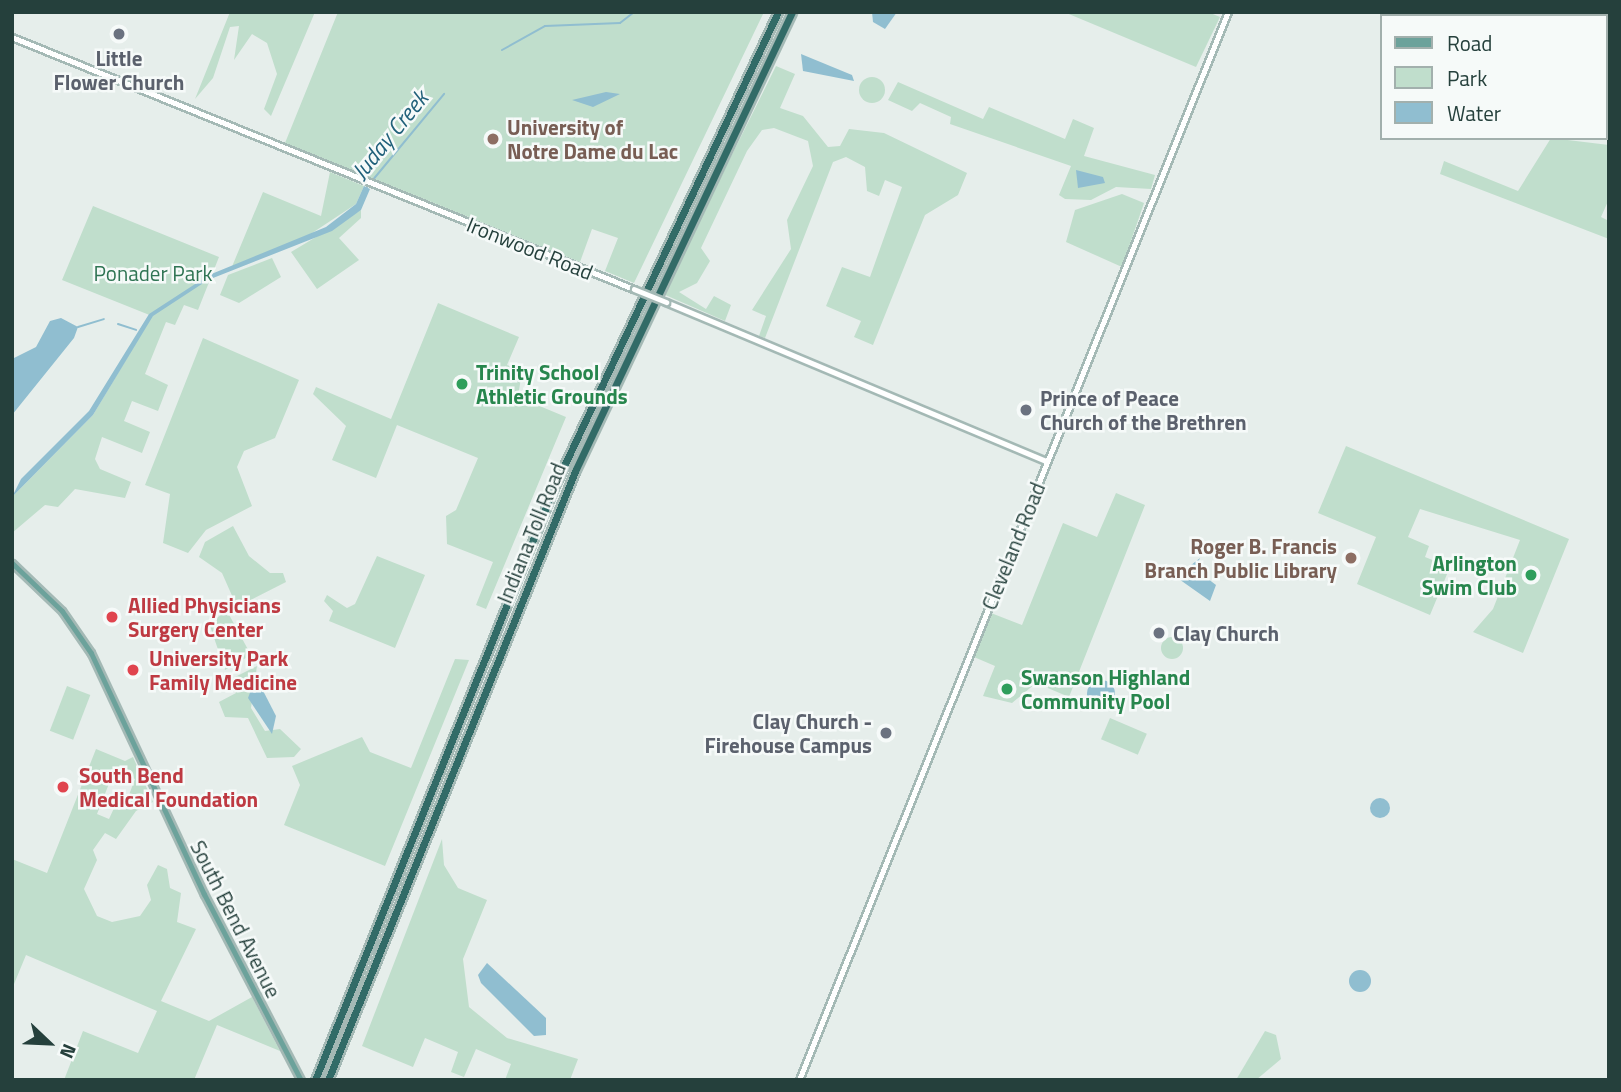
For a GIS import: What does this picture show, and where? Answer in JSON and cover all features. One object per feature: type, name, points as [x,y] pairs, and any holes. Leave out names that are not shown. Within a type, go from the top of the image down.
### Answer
[{"type":"highway","name":"Indiana Toll Road","points":[[315,1080],[565,463],[778,12]]},
{"type":"highway","name":"Indiana Toll Road","points":[[328,1080],[576,469],[792,12]]},
{"type":"main road","name":"Cleveland Road","points":[[799,1080],[1228,12]]},
{"type":"main road","name":"Ironwood Road","points":[[12,37],[666,302],[1047,461]]},
{"type":"main road","name":"South Bend Avenue","points":[[12,562],[58,607],[91,653],[198,881],[301,1080]]},
{"type":"green space","points":[[230,12],[315,12],[271,116],[264,109],[277,74],[267,43],[252,34],[234,60],[239,26],[230,27],[213,78],[195,99]]},
{"type":"green space","name":"University of Notre Dame du Lac","points":[[338,12],[764,12],[634,283],[605,271],[618,238],[592,229],[580,262],[285,143]]},
{"type":"green space","points":[[1064,12],[1208,12],[1220,17],[1196,67]]},
{"type":"green space","points":[[776,66],[795,74],[780,108],[803,116],[828,147],[840,146],[849,129],[884,133],[967,173],[958,195],[925,215],[873,345],[854,337],[861,321],[826,306],[842,267],[870,277],[902,187],[885,180],[879,196],[867,191],[865,167],[846,157],[833,162],[765,338],[759,336],[766,316],[752,310],[791,249],[787,220],[813,166],[808,141],[774,128],[762,130],[747,151],[701,248],[710,261],[697,283],[679,292],[706,309],[714,296],[731,305],[725,321],[663,294]]},
{"type":"green space","points":[[872,77],[881,81],[885,90],[881,99],[872,103],[863,99],[859,90],[863,81]]},
{"type":"green space","points":[[898,82],[983,119],[989,107],[1065,139],[1073,119],[1094,128],[1084,156],[1155,175],[1151,189],[1116,187],[1091,200],[1065,199],[1059,195],[1071,166],[950,124],[951,117],[920,103],[912,111],[888,100]]},
{"type":"green space","points":[[1550,140],[1609,145],[1609,199],[1601,217],[1609,221],[1609,239],[1440,174],[1444,161],[1518,191]]},
{"type":"green space","points":[[330,172],[364,186],[356,204],[294,245],[231,269],[263,192],[321,216]]},
{"type":"green space","points":[[1122,194],[1144,203],[1122,267],[1066,242],[1075,210]]},
{"type":"green space","name":"Ponader Park","points":[[93,206],[219,257],[198,310],[184,305],[175,325],[166,322],[145,374],[168,385],[158,411],[132,401],[124,421],[150,432],[142,453],[102,437],[95,459],[100,469],[131,482],[125,498],[75,489],[58,507],[45,505],[12,533],[12,497],[93,415],[152,316],[62,280]]},
{"type":"green space","points":[[361,210],[361,218],[339,238],[359,260],[317,289],[291,252]]},
{"type":"green space","points":[[272,258],[281,277],[239,303],[220,295],[228,275]]},
{"type":"green space","name":"Trinity School Athletic Grounds","points":[[438,303],[519,337],[507,365],[522,371],[518,397],[566,417],[486,609],[476,605],[493,562],[447,544],[446,516],[456,510],[478,458],[397,425],[376,478],[332,460],[346,426],[313,394],[316,387],[391,419]]},
{"type":"green space","points":[[203,338],[299,380],[275,438],[244,451],[237,467],[252,506],[206,530],[188,553],[163,543],[170,494],[145,485]]},
{"type":"green space","points":[[1346,446],[1569,539],[1523,653],[1473,632],[1493,609],[1520,540],[1420,509],[1408,537],[1429,546],[1425,557],[1450,567],[1430,615],[1357,584],[1376,537],[1318,513]]},
{"type":"green space","points":[[1116,493],[1145,505],[1069,697],[1036,683],[1012,703],[983,696],[995,666],[974,657],[991,613],[1022,625],[1063,523],[1097,537]]},
{"type":"green space","points":[[233,526],[249,556],[270,573],[283,573],[286,582],[237,607],[222,573],[199,557],[205,542]]},
{"type":"green space","points":[[377,556],[425,575],[395,648],[329,621],[333,611],[324,601],[327,595],[347,608],[355,604]]},
{"type":"green space","points":[[227,611],[251,655],[225,670],[209,623]]},
{"type":"green space","points":[[1172,637],[1182,644],[1183,648],[1176,658],[1172,659],[1162,652],[1161,648],[1168,638]]},
{"type":"green space","points":[[455,659],[469,660],[385,866],[284,825],[300,785],[292,766],[362,737],[370,752],[411,768]]},
{"type":"green space","points":[[257,666],[251,708],[265,731],[280,729],[301,749],[294,757],[267,758],[248,718],[225,717],[219,702],[236,693],[231,679]]},
{"type":"green space","points":[[67,686],[90,695],[73,740],[50,731]]},
{"type":"green space","points":[[1110,718],[1147,734],[1138,755],[1101,739]]},
{"type":"green space","points":[[96,749],[125,761],[133,757],[153,802],[136,811],[116,839],[105,833],[93,850],[97,860],[84,889],[97,916],[112,922],[140,916],[151,900],[147,885],[158,865],[167,869],[170,888],[181,893],[177,922],[196,929],[161,1001],[209,1021],[252,997],[280,1051],[217,1025],[194,1080],[64,1080],[83,1031],[138,1053],[157,1011],[26,955],[12,989],[12,859],[47,873]],"holes":[[[114,771],[135,779],[124,808],[115,806],[109,819],[97,814]]]},
{"type":"green space","points":[[442,839],[444,865],[458,888],[487,900],[463,959],[469,1007],[507,1038],[578,1059],[570,1080],[505,1080],[511,1064],[476,1049],[464,1077],[451,1072],[458,1052],[425,1038],[413,1067],[362,1046]]},
{"type":"green space","points":[[1265,1031],[1276,1035],[1281,1059],[1256,1080],[1236,1080]]},
{"type":"water","points":[[872,12],[897,12],[885,29],[873,22]]},
{"type":"water","points":[[801,54],[852,75],[854,81],[803,71]]},
{"type":"water","points":[[606,92],[620,94],[593,107],[572,100]]},
{"type":"water","points":[[1076,170],[1103,177],[1105,183],[1078,188]]},
{"type":"water","points":[[364,186],[370,189],[361,210],[332,231],[208,280],[153,316],[93,415],[12,497],[21,479],[89,411],[149,314],[209,275],[326,227],[356,204]]},
{"type":"water","points":[[61,318],[78,327],[74,338],[12,415],[12,359],[36,347],[50,321]]},
{"type":"water","points":[[1200,558],[1195,569],[1216,585],[1210,601],[1176,577]]},
{"type":"water","points":[[256,677],[276,716],[272,734],[248,698]]},
{"type":"water","points":[[1101,680],[1111,684],[1115,694],[1111,704],[1101,708],[1091,704],[1087,694],[1091,684]]},
{"type":"water","points":[[1380,798],[1387,801],[1390,808],[1387,815],[1380,818],[1373,815],[1370,808],[1373,801]]},
{"type":"water","points":[[487,963],[546,1018],[546,1035],[534,1036],[481,983],[478,975]]},
{"type":"water","points":[[1360,970],[1368,973],[1371,981],[1368,989],[1360,992],[1352,989],[1349,981],[1352,973]]},
{"type":"waterway","name":"Juday Creek","points":[[502,50],[545,26],[620,23],[634,12]]},
{"type":"waterway","name":"Juday Creek","points":[[367,187],[444,94]]},
{"type":"waterway","points":[[78,327],[104,319]]},
{"type":"waterway","points":[[118,324],[136,330]]},
{"type":"place","name":"Little Flower Church","points":[[119,34]]},
{"type":"place","name":"University of Notre Dame du Lac","points":[[493,139]]},
{"type":"place","name":"Trinity School Athletic Grounds","points":[[462,384]]},
{"type":"place","name":"Prince of Peace Church of the Brethren","points":[[1026,410]]},
{"type":"place","name":"Roger B. Francis Branch Public Library","points":[[1351,558]]},
{"type":"place","name":"Arlington Swim Club","points":[[1531,575]]},
{"type":"place","name":"Allied Physicians Surgery Center","points":[[112,617]]},
{"type":"place","name":"Clay Church","points":[[1159,633]]},
{"type":"place","name":"University Park Family Medicine","points":[[133,670]]},
{"type":"place","name":"Swanson Highland Community Pool","points":[[1007,689]]},
{"type":"place","name":"Clay Church - Firehouse Campus","points":[[886,733]]},
{"type":"place","name":"South Bend Medical Foundation","points":[[63,787]]}]
